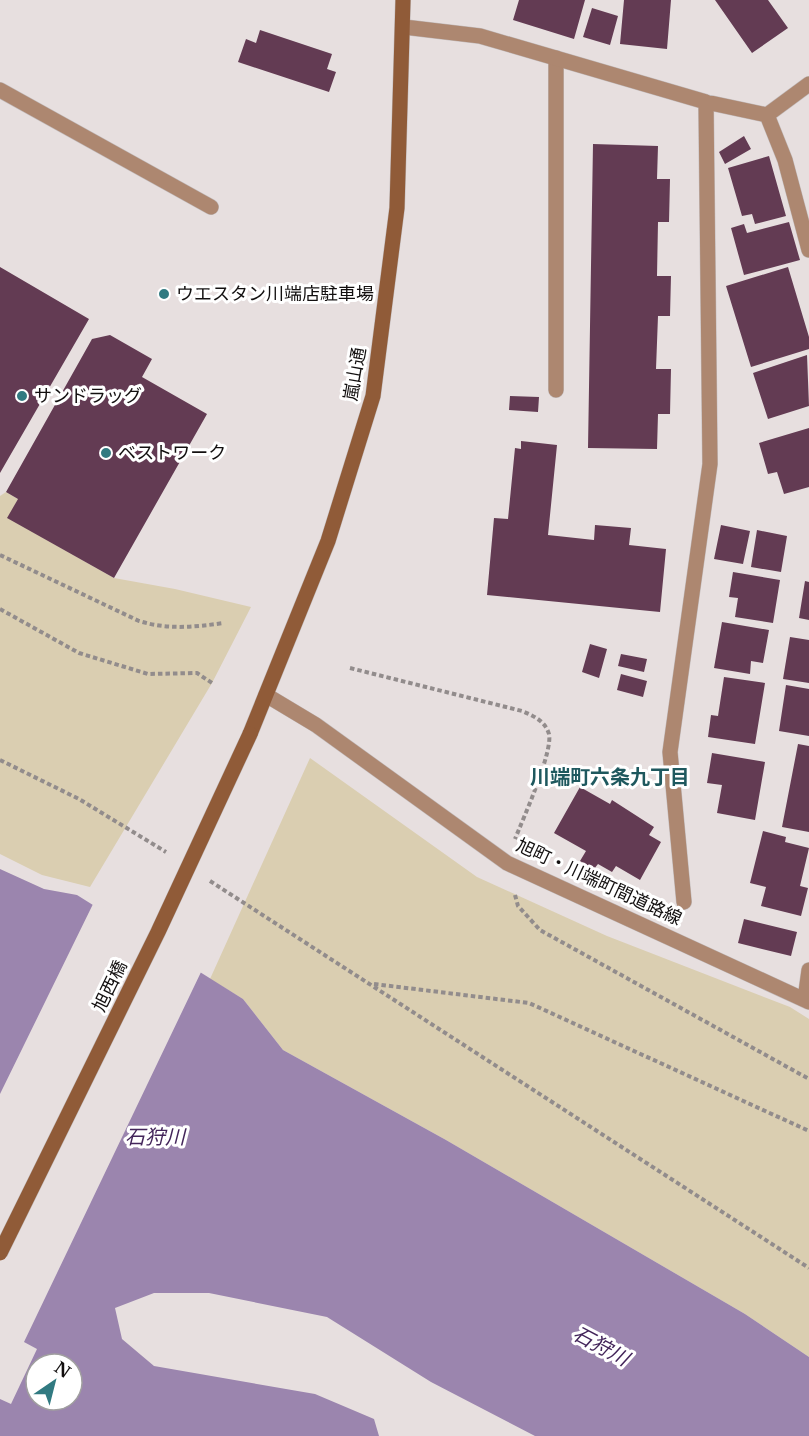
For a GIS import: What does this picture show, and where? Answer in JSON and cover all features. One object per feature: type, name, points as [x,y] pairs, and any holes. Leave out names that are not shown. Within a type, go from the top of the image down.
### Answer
[{"type":"street","name":"嵐山通","points":[[250,734],[328,541],[373,396],[397,208],[403,0]]},
{"type":"street","points":[[404,27],[480,36],[706,102],[767,115],[809,84]]},
{"type":"street","points":[[555,58],[556,390]]},
{"type":"street","points":[[0,90],[211,207]]},
{"type":"street","points":[[684,902],[670,752],[710,464],[706,102]]},
{"type":"street","points":[[767,115],[785,160],[809,250]]},
{"type":"street","name":"旭町・川端町間道路線","points":[[266,695],[316,725],[507,863],[807,1000]]},
{"type":"street","name":"旭西橋","points":[[0,1253],[158,932],[250,734]]},
{"type":"street","points":[[807,1000],[809,970]]},
{"type":"path","points":[[0,555],[139,621],[158,627],[181,628],[224,623]]},
{"type":"path","points":[[0,609],[79,653],[148,674],[197,673],[212,682]]},
{"type":"path","points":[[350,668],[522,711],[544,723],[550,745],[507,863],[518,906],[540,930],[809,1079]]},
{"type":"path","points":[[0,760],[79,799],[175,858]]},
{"type":"path","points":[[204,877],[809,1268]]},
{"type":"path","points":[[372,984],[529,1003],[809,1131]]},
{"type":"shaded area","points":[[6,492],[18,499],[8,518],[114,578],[175,589],[251,607],[212,683],[90,887],[42,875],[0,854],[0,496]]},
{"type":"shaded area","points":[[310,758],[477,877],[607,936],[790,1007],[809,1019],[809,1357],[745,1314],[446,1140],[283,1050],[243,999],[210,979]]},
{"type":"water","name":"石狩川","points":[[0,869],[44,889],[77,895],[243,999],[283,1050],[446,1140],[745,1314],[809,1357],[809,1436],[535,1436],[431,1382],[327,1317],[209,1293],[154,1293],[115,1308],[122,1339],[154,1366],[315,1394],[374,1419],[379,1436],[0,1436]]},
{"type":"pier","points":[[94,902],[202,970],[24,1342],[37,1349],[36,1352],[24,1352],[24,1376],[11,1404],[0,1399],[0,1094]]},
{"type":"building","points":[[519,0],[585,0],[574,39],[513,20]]},
{"type":"building","points":[[624,0],[671,0],[667,49],[620,44]]},
{"type":"building","points":[[715,0],[768,0],[788,28],[752,53]]},
{"type":"building","points":[[592,8],[618,16],[610,45],[583,37]]},
{"type":"building","points":[[260,30],[332,54],[327,69],[336,72],[329,92],[238,62],[246,39],[256,43]]},
{"type":"building","points":[[744,136],[751,149],[725,164],[719,152]]},
{"type":"building","points":[[593,144],[658,146],[657,179],[670,179],[669,222],[658,222],[657,276],[671,276],[670,316],[658,316],[656,369],[671,369],[670,414],[658,414],[657,449],[588,448]]},
{"type":"building","points":[[769,156],[786,216],[755,224],[752,214],[742,216],[728,168]]},
{"type":"building","points":[[789,222],[800,260],[744,275],[731,228],[744,224],[747,233]]},
{"type":"building","name":"サンドラッグ","points":[[0,267],[89,319],[0,473]]},
{"type":"building","points":[[788,267],[809,337],[809,349],[751,367],[726,286]]},
{"type":"building","name":"ベストワーク","points":[[110,335],[152,359],[142,377],[207,414],[114,578],[7,518],[18,499],[6,492],[92,339]]},
{"type":"building","points":[[807,355],[809,406],[768,419],[753,373]]},
{"type":"building","points":[[510,396],[539,397],[538,412],[509,410]]},
{"type":"building","points":[[809,428],[809,487],[784,494],[777,472],[768,474],[759,443]]},
{"type":"building","points":[[521,441],[557,445],[548,535],[594,540],[595,525],[631,528],[629,545],[666,549],[660,612],[487,595],[494,518],[508,519],[515,448],[521,449]]},
{"type":"building","points":[[721,525],[750,531],[743,564],[714,559]]},
{"type":"building","points":[[757,530],[787,536],[781,572],[751,567]]},
{"type":"building","points":[[733,572],[780,580],[773,623],[735,617],[738,598],[729,597]]},
{"type":"building","points":[[805,581],[809,582],[809,620],[799,618]]},
{"type":"building","points":[[722,622],[769,630],[763,663],[751,661],[750,674],[714,668]]},
{"type":"building","points":[[790,637],[809,640],[809,683],[783,679]]},
{"type":"building","points":[[590,644],[607,649],[599,678],[582,672]]},
{"type":"building","points":[[621,654],[647,659],[644,672],[618,666]]},
{"type":"building","points":[[621,674],[647,681],[643,697],[617,690]]},
{"type":"building","points":[[724,677],[765,683],[755,744],[708,737],[711,715],[718,716]]},
{"type":"building","points":[[786,685],[809,689],[809,736],[779,731]]},
{"type":"building","points":[[798,744],[809,746],[809,832],[782,827]]},
{"type":"building","points":[[712,753],[765,762],[755,820],[717,813],[722,785],[707,783]]},
{"type":"building","points":[[580,787],[610,804],[612,800],[654,827],[649,835],[661,842],[640,880],[616,866],[612,872],[598,864],[594,869],[580,861],[586,851],[554,833]]},
{"type":"building","points":[[763,831],[786,837],[785,842],[809,848],[800,886],[808,888],[801,916],[761,906],[766,887],[750,883]]},
{"type":"building","points":[[744,919],[797,932],[791,956],[738,943]]},
{"type":"place","name":"ウエスタン川端店駐車場","points":[[164,294]]},
{"type":"place","name":"サンドラッグ","points":[[22,396]]},
{"type":"place","name":"ベストワーク","points":[[106,453]]},
{"type":"district","name":"川端町六条九丁目","points":[[610,777]]}]
